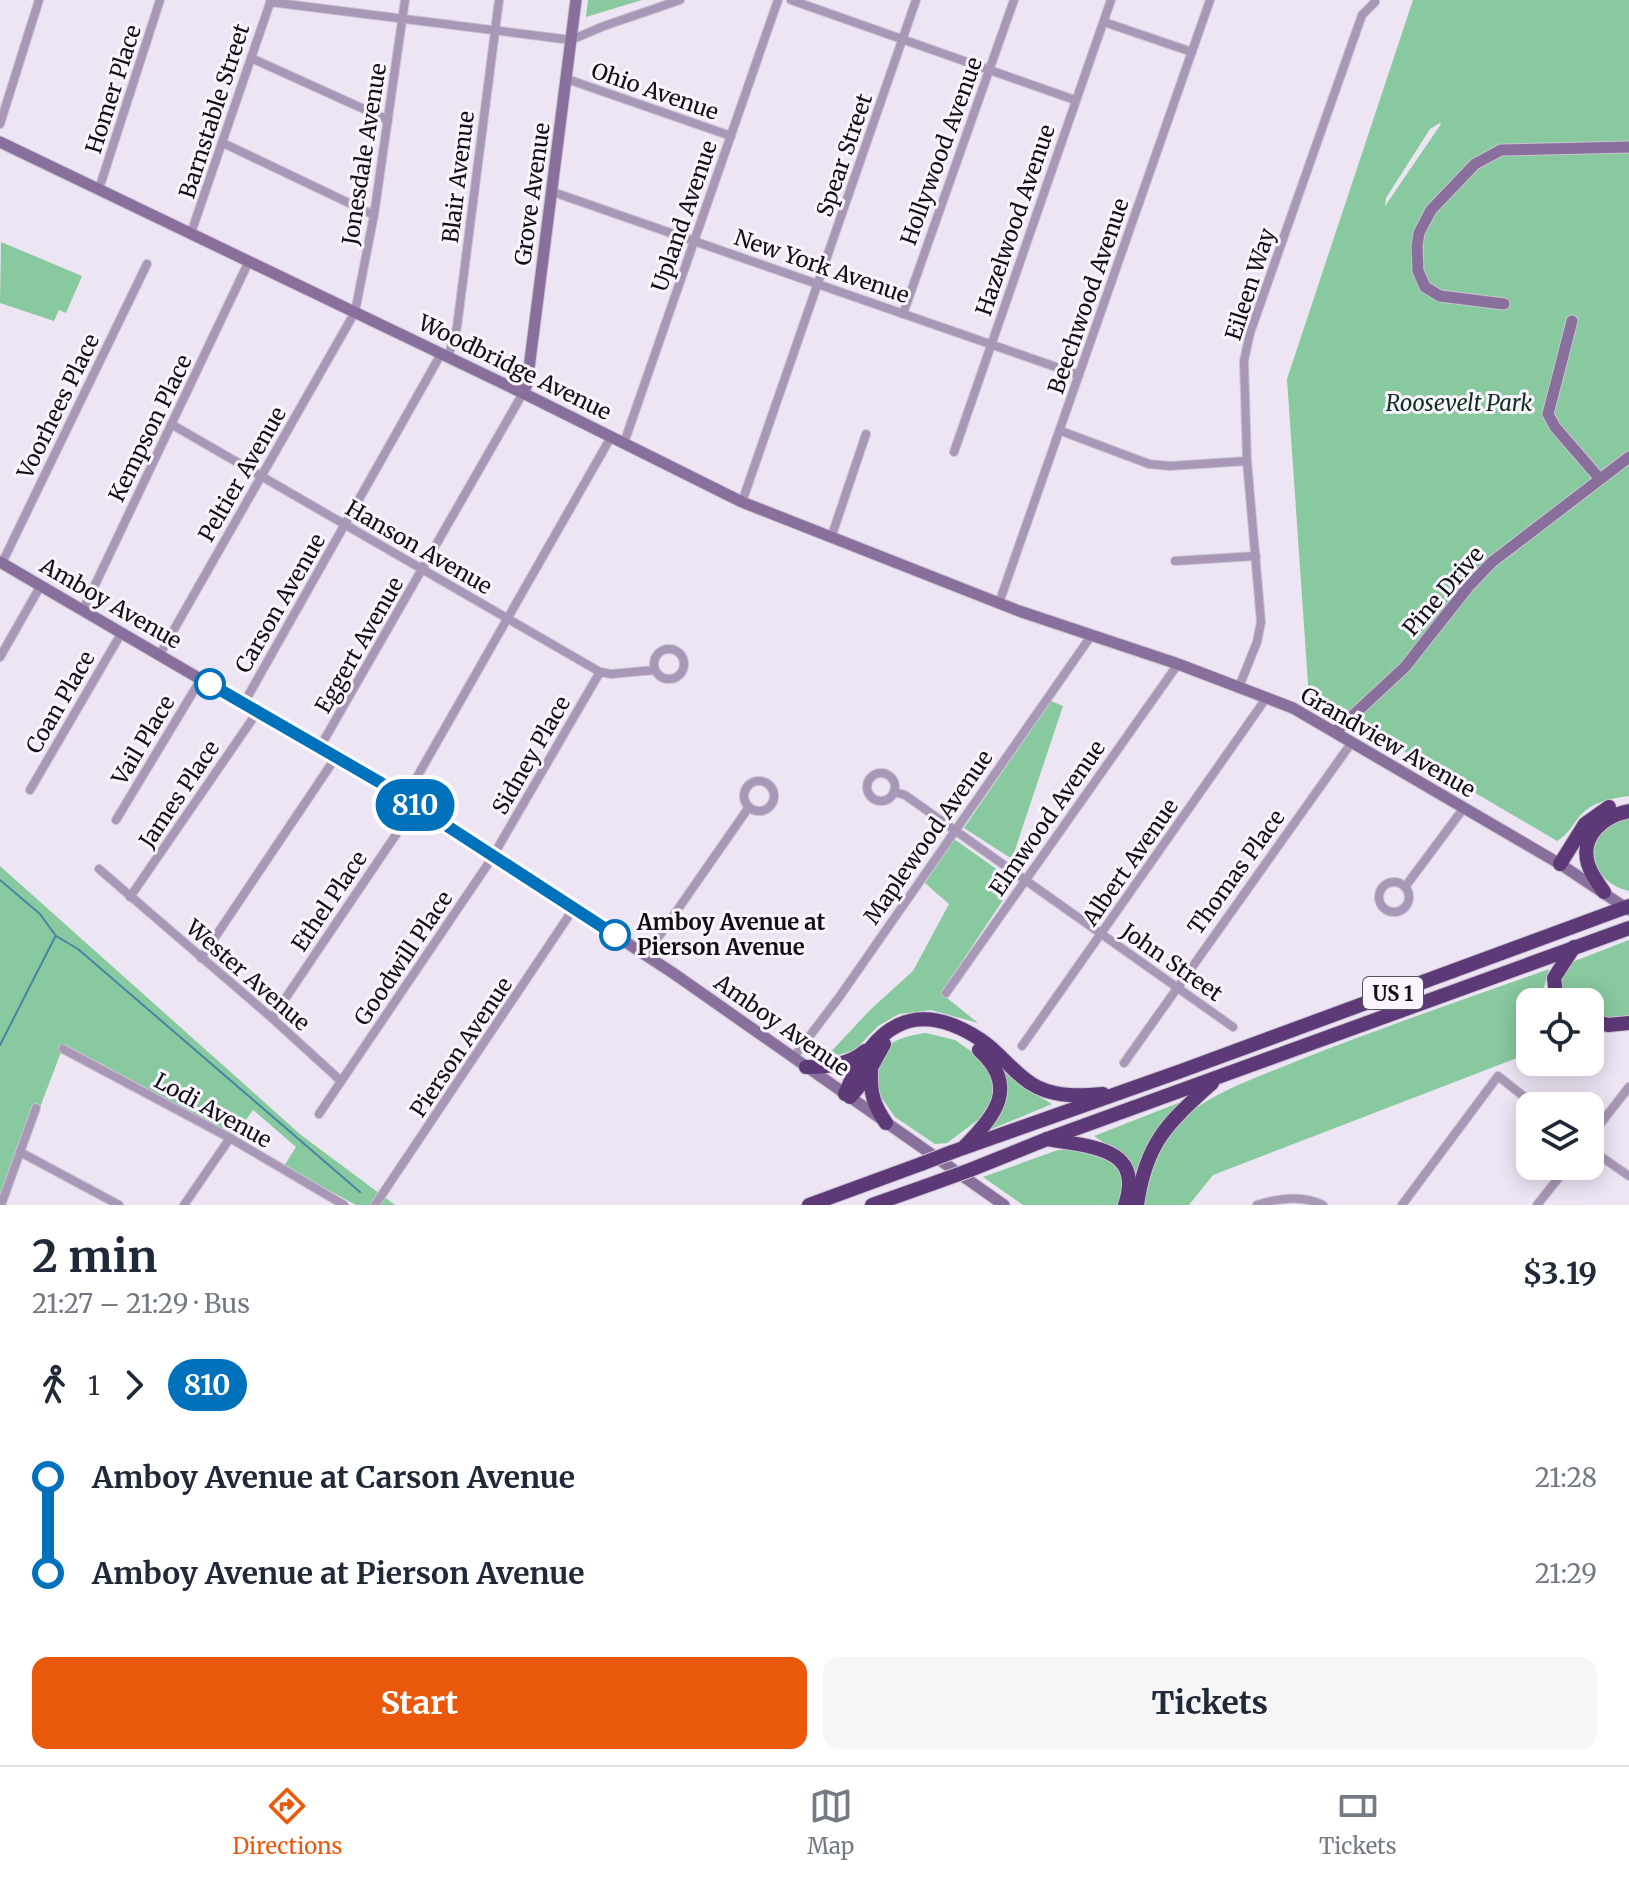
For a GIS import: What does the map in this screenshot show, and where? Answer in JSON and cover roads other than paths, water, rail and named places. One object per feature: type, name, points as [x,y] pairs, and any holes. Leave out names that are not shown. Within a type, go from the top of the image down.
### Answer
[{"type":"highway","points":[[1560,864],[1591,817],[1612,805],[1629,802]]},
{"type":"highway","points":[[1604,892],[1589,868],[1588,844],[1591,834],[1606,818],[1629,811]]},
{"type":"highway","name":"US 1","points":[[809,1205],[1628,908]]},
{"type":"highway","name":"US 1","points":[[872,1205],[1629,928]]},
{"type":"highway","points":[[1555,988],[1554,978],[1574,947]]},
{"type":"highway","points":[[800,1062],[830,1065],[856,1059],[890,1027],[922,1019],[941,1022],[980,1039],[1036,1087],[1075,1096],[1119,1094]]},
{"type":"highway","points":[[1604,1024],[1629,1023]]},
{"type":"highway","points":[[847,1095],[863,1082],[872,1064],[895,1035],[932,1028],[975,1045],[991,1061],[999,1078],[1001,1094],[996,1112],[957,1150]]},
{"type":"highway","points":[[847,1095],[855,1071],[872,1046]]},
{"type":"highway","points":[[872,1064],[870,1090],[874,1105],[886,1123]]},
{"type":"highway","points":[[1137,1205],[1144,1168],[1158,1138],[1177,1115],[1218,1078]]},
{"type":"highway","points":[[1047,1139],[1090,1144],[1113,1154],[1127,1171],[1129,1191],[1125,1205]]},
{"type":"street","points":[[0,124],[39,0]]},
{"type":"street","name":"Homer Place","points":[[99,189],[160,0]]},
{"type":"street","name":"Jonesdale Avenue","points":[[355,312],[374,215],[405,0]]},
{"type":"street","name":"Blair Avenue","points":[[445,355],[457,327],[499,0]]},
{"type":"street","name":"Grove Avenue","points":[[523,393],[527,384],[553,192],[576,0]]},
{"type":"street","points":[[270,1],[571,40],[680,0]]},
{"type":"street","name":"Upland Avenue","points":[[624,443],[778,0]]},
{"type":"street","points":[[791,0],[1075,100]]},
{"type":"street","name":"Spear Street","points":[[742,502],[916,0]]},
{"type":"street","name":"Hollywood Avenue","points":[[903,314],[1014,0]]},
{"type":"street","name":"Hazelwood Avenue","points":[[954,452],[1111,0]]},
{"type":"street","name":"Beechwood Avenue","points":[[999,603],[1210,0]]},
{"type":"street","name":"Barnstable Street","points":[[191,233],[270,1]]},
{"type":"street","name":"Eileen Way","points":[[1239,687],[1257,642],[1261,622],[1247,461],[1244,361],[1250,333],[1362,15],[1375,2]]},
{"type":"street","points":[[1104,22],[1192,52]]},
{"type":"street","points":[[251,58],[388,120]]},
{"type":"street","name":"Ohio Avenue","points":[[567,79],[731,136]]},
{"type":"street","name":"Woodbridge Avenue","points":[[0,142],[445,355],[742,502],[1019,611]]},
{"type":"street","points":[[223,143],[374,215]]},
{"type":"street","points":[[1504,304],[1440,296],[1425,287],[1418,271],[1417,246],[1419,233],[1431,210],[1475,164],[1501,150],[1629,147]]},
{"type":"street","name":"New York Avenue","points":[[553,192],[1079,375]]},
{"type":"street","name":"Kempson Place","points":[[83,610],[249,261]]},
{"type":"street","name":"Voorhees Place","points":[[1,562],[147,264]]},
{"type":"street","name":"Peltier Avenue","points":[[160,654],[355,312]]},
{"type":"street","points":[[1572,321],[1548,414],[1555,427],[1600,479]]},
{"type":"street","name":"Carson Avenue","points":[[244,703],[445,355]]},
{"type":"street","name":"Eggert Avenue","points":[[320,747],[523,393]]},
{"type":"street","name":"Hanson Avenue","points":[[171,424],[600,672]]},
{"type":"street","points":[[1061,431],[1149,464],[1170,466],[1247,461]]},
{"type":"street","points":[[831,538],[866,434]]},
{"type":"street","name":"Ethel Place","points":[[272,1018],[410,802],[508,618],[611,437]]},
{"type":"street","name":"Pine Drive","points":[[1335,732],[1405,667],[1468,587],[1492,562],[1629,457]]},
{"type":"street","points":[[1175,561],[1256,556]]},
{"type":"street","name":"Amboy Avenue","points":[[1,562],[410,802],[646,955],[1004,1205]]},
{"type":"street","points":[[0,657],[41,585]]},
{"type":"street","name":"Grandview Avenue","points":[[1019,611],[1267,697],[1335,732],[1560,864],[1628,908]]},
{"type":"street","name":"Coan Place","points":[[30,790],[122,632]]},
{"type":"street","name":"Maplewood Avenue","points":[[800,1062],[840,996],[1091,636]]},
{"type":"street","name":"Elmwood Avenue","points":[[946,993],[1178,664]]},
{"type":"street","points":[[600,672],[655,670]]},
{"type":"street","name":"Sidney Place","points":[[494,856],[600,672]]},
{"type":"street","name":"Vail Place","points":[[116,820],[201,679]]},
{"type":"street","name":"Albert Avenue","points":[[1022,1046],[1267,697]]},
{"type":"street","name":"James Place","points":[[130,897],[258,711]]},
{"type":"street","name":"Thomas Place","points":[[1124,1063],[1352,742]]},
{"type":"street","points":[[201,958],[336,757]]},
{"type":"street","name":"John Street","points":[[894,792],[905,795],[1233,1027]]},
{"type":"street","points":[[646,955],[749,807]]},
{"type":"street","points":[[1405,887],[1463,809]]},
{"type":"street","name":"Goodwill Place","points":[[319,1114],[494,856]]},
{"type":"street","name":"Wester Avenue","points":[[99,869],[341,1081]]},
{"type":"street","name":"Pierson Avenue","points":[[375,1205],[574,908]]},
{"type":"street","name":"Lodi Avenue","points":[[63,1049],[230,1138],[344,1205]]},
{"type":"street","points":[[1402,1205],[1498,1076],[1518,1092]]},
{"type":"street","points":[[1604,1119],[1629,1087]]},
{"type":"street","points":[[1,1205],[36,1108]]},
{"type":"street","points":[[184,1205],[230,1138]]},
{"type":"street","points":[[20,1152],[119,1205]]},
{"type":"street","points":[[1604,1159],[1629,1176]]},
{"type":"street","points":[[1537,1205],[1557,1180]]},
{"type":"street","points":[[1257,1205],[1279,1199],[1308,1200],[1323,1205]]},
{"type":"waterway","points":[[0,880],[40,914],[56,936],[78,949],[360,1192]]},
{"type":"waterway","points":[[0,1045],[55,937]]},
{"type":"place","name":"Amboy Avenue at Pierson Avenue","points":[[615,935]]},
{"type":"park label","name":"Roosevelt Park","points":[[1459,403]]}]
